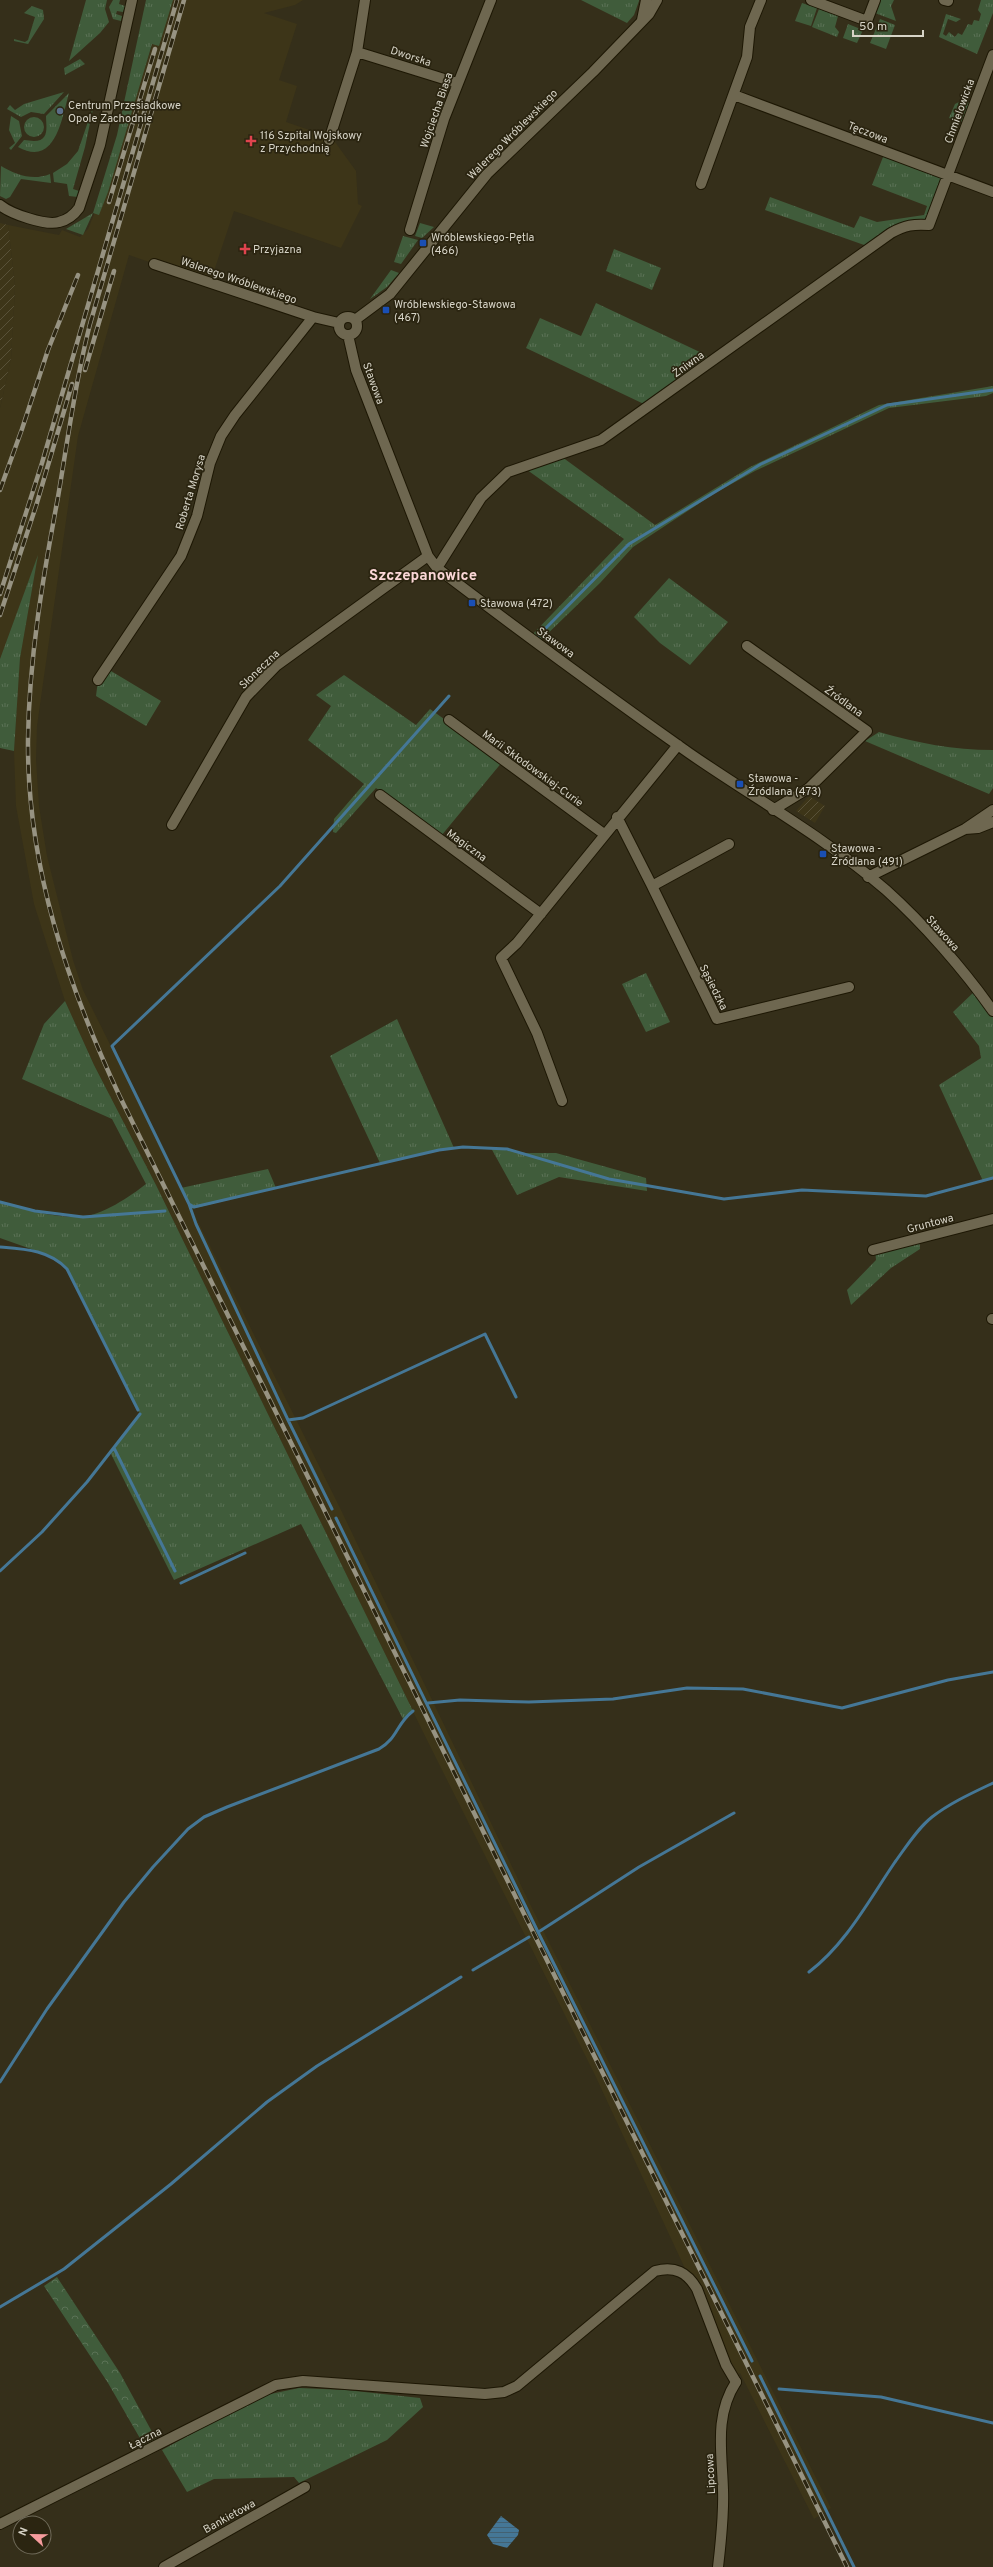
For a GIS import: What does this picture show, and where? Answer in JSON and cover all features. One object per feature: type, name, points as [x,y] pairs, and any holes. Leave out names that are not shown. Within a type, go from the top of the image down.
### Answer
[{"type":"street","points":[[1,208],[39,221],[59,223],[73,216],[79,208],[100,145],[132,0]]},
{"type":"street","points":[[329,140],[357,52],[365,0]]},
{"type":"street","name":"Wojciecha Biasa","points":[[410,230],[457,84],[491,0]]},
{"type":"street","points":[[642,20],[646,0]]},
{"type":"street","name":"Walerego Wróblewskiego","points":[[355,320],[390,294],[487,174],[593,72],[649,14],[657,0]]},
{"type":"street","points":[[701,184],[750,48],[750,27],[761,0]]},
{"type":"street","points":[[811,0],[867,21],[875,0]]},
{"type":"street","name":"Dworska","points":[[357,52],[457,84]]},
{"type":"street","name":"Chmielowicka","points":[[948,175],[993,55]]},
{"type":"street","name":"Tęczowa","points":[[734,95],[993,192]]},
{"type":"street","name":"Żniwna","points":[[437,568],[481,498],[508,472],[601,440],[891,233],[902,226],[913,224],[930,225],[948,175]]},
{"type":"street","name":"Walerego Wróblewskiego","points":[[154,264],[313,317],[339,323]]},
{"type":"street","points":[[347,316],[355,320],[357,328],[348,335],[340,331],[339,323],[342,318],[347,316]]},
{"type":"street","name":"Roberta Morysa","points":[[98,680],[181,556],[196,516],[210,463],[221,436],[235,415],[313,317]]},
{"type":"street","name":"Stawowa","points":[[348,335],[356,370],[428,556],[437,568],[678,745],[773,810],[886,891],[929,934],[993,1011]]},
{"type":"street","name":"Słoneczna","points":[[172,825],[246,697],[276,666],[428,556]]},
{"type":"street","name":"Źródlana","points":[[747,646],[867,731],[809,788],[773,810]]},
{"type":"street","name":"Marii Skłodowskiej-Curie","points":[[449,720],[604,834]]},
{"type":"street","points":[[562,1101],[537,1033],[501,958],[541,914],[617,817],[678,745]]},
{"type":"street","name":"Magiczna","points":[[380,795],[541,914]]},
{"type":"street","points":[[868,877],[964,829],[993,810]]},
{"type":"street","name":"Sąsiedzka","points":[[617,817],[717,1019],[849,987]]},
{"type":"street","points":[[964,829],[978,828],[993,822]]},
{"type":"street","points":[[652,886],[729,844]]},
{"type":"street","name":"Gruntowa","points":[[873,1250],[993,1219]]},
{"type":"street","name":"Łączna","points":[[0,2524],[242,2400],[276,2386],[303,2381],[485,2394],[504,2392],[517,2386],[655,2271],[667,2268],[682,2272],[690,2278],[697,2289],[726,2365],[736,2382]]},
{"type":"street","name":"Lipcowa","points":[[718,2567],[723,2520],[721,2432],[727,2396],[736,2382]]},
{"type":"street","name":"Bankietowa","points":[[164,2567],[305,2487]]},
{"type":"shaded area","points":[[167,0],[303,0],[295,5],[264,13],[297,24],[279,80],[297,86],[286,122],[336,139],[335,142],[356,171],[358,204],[362,206],[341,248],[234,211],[210,283],[129,255],[78,436],[37,726],[36,759],[39,806],[47,856],[73,960],[83,990],[341,1510],[527,1898],[831,2508],[814,2519],[740,2373],[735,2376],[594,2073],[423,1732],[156,1185],[94,1065],[65,1001],[34,904],[16,806],[14,751],[20,658],[37,559],[0,659],[0,408],[11,358],[15,287],[8,225],[59,235],[62,230],[80,237],[88,229],[107,183]]},
{"type":"shaded area","points":[[0,223],[8,225],[15,287],[11,358],[0,408]]},
{"type":"shaded area","points":[[809,796],[825,806],[815,823],[796,811]]},
{"type":"green space","points":[[86,0],[107,0],[105,9],[109,22],[100,33],[69,61]]},
{"type":"green space","points":[[113,0],[120,0],[119,4],[125,6],[123,12],[117,11],[116,14],[122,16],[121,21],[113,19],[109,7]]},
{"type":"green space","points":[[146,0],[173,0],[159,46],[152,44],[108,192],[99,215],[93,213],[117,135]]},
{"type":"green space","points":[[581,0],[639,1],[634,15],[627,23]]},
{"type":"green space","points":[[881,0],[894,0],[891,6],[896,21],[875,13]]},
{"type":"green space","points":[[981,0],[993,0],[993,13],[977,54],[939,37],[946,14],[961,19],[956,22],[948,19],[943,34],[946,36],[949,32],[955,37],[958,33],[962,35],[968,24],[972,25],[974,20],[979,21],[981,14],[978,10]]},
{"type":"green space","points":[[802,3],[817,8],[811,26],[795,21]]},
{"type":"green space","points":[[32,6],[43,10],[44,19],[28,44],[14,41],[14,39],[25,42],[28,40],[35,17],[24,13]]},
{"type":"green space","points":[[819,9],[838,16],[835,27],[839,32],[837,37],[812,27]]},
{"type":"green space","points":[[880,19],[895,25],[886,49],[870,43]]},
{"type":"green space","points":[[848,24],[863,30],[857,43],[843,38]]},
{"type":"green space","points":[[80,59],[85,64],[65,75],[64,68]]},
{"type":"green space","points":[[64,92],[44,114],[31,112],[21,117],[7,109],[10,105],[15,110],[24,104]]},
{"type":"green space","points":[[69,93],[60,126],[49,145],[41,151],[31,152],[18,147],[24,140],[34,141],[45,136],[46,116]]},
{"type":"green space","points":[[963,100],[969,103],[962,122],[949,118],[955,104]]},
{"type":"green space","points":[[94,104],[85,147],[73,189],[82,192],[78,197],[69,196],[67,184],[54,182],[53,173],[67,164],[78,151]]},
{"type":"green space","points":[[11,116],[19,121],[22,136],[11,150],[9,148],[15,143],[9,130]]},
{"type":"green space","points":[[34,117],[41,120],[44,127],[41,134],[34,137],[27,134],[24,127],[27,120]]},
{"type":"green space","points":[[885,152],[948,176],[930,226],[913,225],[867,246],[765,210],[770,197],[854,228],[860,216],[877,222],[924,215],[927,206],[872,185]]},
{"type":"green space","points":[[1,166],[13,172],[31,177],[50,174],[51,183],[21,179],[10,197],[6,199],[0,196]]},
{"type":"green space","points":[[93,213],[83,235],[66,229]]},
{"type":"green space","points":[[420,223],[434,227],[422,238],[415,236]]},
{"type":"green space","points":[[403,236],[418,240],[401,264],[394,262]]},
{"type":"green space","points":[[614,249],[661,268],[652,290],[606,271]]},
{"type":"green space","points":[[391,270],[399,273],[387,287],[370,299]]},
{"type":"green space","points":[[596,303],[704,354],[712,362],[646,405],[526,348],[540,318],[581,336]]},
{"type":"green space","points":[[993,386],[993,393],[986,396],[889,408],[755,471],[715,493],[633,547],[600,583],[538,643],[530,637],[624,539],[523,467],[558,454],[655,525],[750,467],[879,405]]},
{"type":"green space","points":[[38,555],[20,658],[14,751],[0,748],[0,659]]},
{"type":"green space","points":[[669,578],[728,622],[690,665],[660,643],[634,617]]},
{"type":"green space","points":[[106,668],[161,701],[146,726],[96,696],[98,680]]},
{"type":"green space","points":[[344,675],[416,725],[430,709],[503,761],[441,836],[376,788],[336,833],[333,832],[334,819],[364,784],[308,740],[331,706],[316,695]]},
{"type":"green space","points":[[879,732],[936,745],[964,749],[993,750],[993,788],[989,794],[865,741]]},
{"type":"green space","points":[[646,973],[670,1022],[646,1032],[622,984]]},
{"type":"green space","points":[[976,990],[993,1011],[993,1178],[983,1181],[939,1085],[981,1058],[979,1046],[953,1012]]},
{"type":"green space","points":[[65,1001],[94,1065],[156,1185],[413,1711],[403,1719],[301,1524],[174,1580],[110,1452],[140,1414],[67,1269],[48,1255],[0,1238],[0,1202],[40,1213],[81,1217],[89,1216],[106,1209],[146,1184],[112,1119],[22,1079],[44,1024]]},
{"type":"green space","points":[[397,1019],[454,1148],[380,1163],[330,1056]]},
{"type":"green space","points":[[491,1148],[526,1153],[556,1153],[646,1178],[647,1191],[559,1177],[517,1195]]},
{"type":"green space","points":[[268,1169],[276,1188],[191,1209],[181,1188]]},
{"type":"green space","points":[[919,1238],[920,1249],[891,1268],[851,1305],[847,1290],[876,1260],[875,1249]]},
{"type":"green space","points":[[57,2277],[120,2373],[157,2441],[145,2447],[108,2383],[44,2286]]},
{"type":"green space","points":[[299,2388],[346,2390],[420,2398],[423,2407],[387,2440],[299,2483],[294,2477],[214,2479],[187,2492],[162,2450],[261,2396]]},
{"type":"water","points":[[501,2516],[519,2530],[518,2535],[507,2548],[493,2544],[487,2535]]},
{"type":"waterway","points":[[538,636],[629,544],[761,464],[887,405],[993,390]]},
{"type":"waterway","points":[[449,696],[280,886],[112,1046],[189,1204],[194,1207],[439,1150],[463,1147],[507,1149],[609,1179],[724,1199],[802,1190],[926,1196],[993,1178]]},
{"type":"waterway","points":[[0,1202],[35,1211],[83,1217],[165,1211]]},
{"type":"waterway","points":[[189,1204],[196,1224],[288,1420],[303,1418],[485,1334],[516,1397]]},
{"type":"waterway","points":[[0,1247],[27,1250],[44,1254],[60,1263],[67,1269],[138,1410]]},
{"type":"waterway","points":[[0,1571],[42,1532],[87,1482],[140,1414]]},
{"type":"waterway","points":[[288,1420],[332,1509]]},
{"type":"waterway","points":[[114,1448],[175,1571]]},
{"type":"waterway","points":[[336,1518],[538,1932],[752,2361]]},
{"type":"waterway","points":[[181,1583],[245,1553]]},
{"type":"waterway","points":[[428,1703],[460,1700],[529,1702],[613,1699],[687,1688],[743,1689],[842,1708],[948,1680],[993,1672]]},
{"type":"waterway","points":[[0,2082],[47,2009],[124,1902],[153,1867],[188,1829],[204,1817],[227,1807],[379,1749],[394,1736],[403,1721],[413,1711]]},
{"type":"waterway","points":[[809,1972],[822,1961],[846,1935],[895,1862],[921,1827],[946,1807],[993,1783]]},
{"type":"waterway","points":[[540,1931],[639,1867],[734,1813]]},
{"type":"waterway","points":[[473,1970],[529,1937]]},
{"type":"waterway","points":[[0,2307],[64,2269],[171,2184],[267,2102],[317,2066],[461,1977]]},
{"type":"waterway","points":[[760,2376],[854,2567]]},
{"type":"waterway","points":[[779,2389],[881,2397],[993,2423]]},
{"type":"railway","points":[[0,594],[42,463],[177,0]]},
{"type":"railway","points":[[90,324],[184,0]]},
{"type":"railway","points":[[109,202],[155,49]]},
{"type":"railway","points":[[85,370],[114,271]]},
{"type":"railway","points":[[0,490],[48,350],[78,275]]},
{"type":"railway","points":[[91,320],[77,386],[42,587],[34,648],[29,709],[29,787],[34,833],[43,879],[67,968],[83,1011],[120,1097],[847,2567]]},
{"type":"railway","points":[[0,615],[36,506],[72,384]]},
{"type":"place","name":"Centrum Przesiadkowe Opole Zachodnie","points":[[60,111]]},
{"type":"place","name":"116 Szpital Wojskowy z Przychodnią","points":[[251,141]]},
{"type":"place","name":"Wróblewskiego-Pętla (466)","points":[[423,243]]},
{"type":"place","name":"Przyjazna","points":[[245,249]]},
{"type":"place","name":"Wróblewskiego-Stawowa (467)","points":[[386,310]]},
{"type":"place","name":"Stawowa (472)","points":[[472,603]]},
{"type":"place","name":"Stawowa - Źródlana (473)","points":[[740,784]]},
{"type":"place","name":"Stawowa - Źródlana (491)","points":[[823,854]]},
{"type":"district","name":"Szczepanowice","points":[[423,575]]}]
